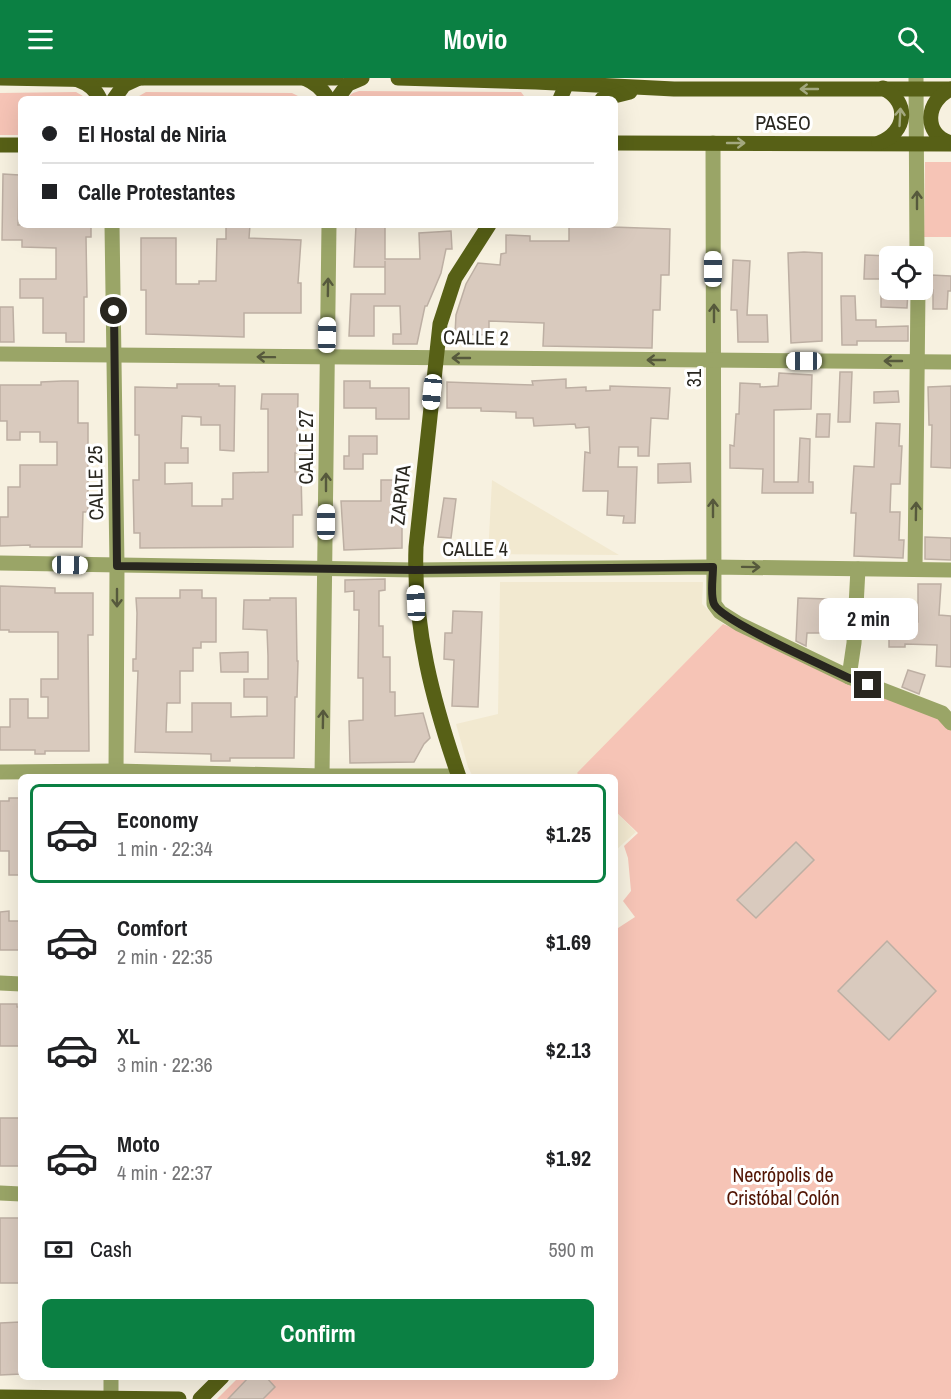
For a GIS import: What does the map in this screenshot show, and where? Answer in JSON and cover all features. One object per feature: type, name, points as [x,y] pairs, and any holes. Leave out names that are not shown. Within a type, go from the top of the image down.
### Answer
[{"type":"main road","points":[[0,78],[77,80],[336,78]]},
{"type":"main road","points":[[115,96],[124,85],[143,78]]},
{"type":"main road","points":[[304,78],[314,83],[327,96]]},
{"type":"main road","points":[[339,96],[348,84],[362,78]]},
{"type":"main road","name":"PASEO","points":[[398,78],[571,80],[644,88],[883,88],[916,84],[951,89]]},
{"type":"main road","points":[[490,79],[524,78]]},
{"type":"main road","points":[[626,78],[644,88]]},
{"type":"main road","points":[[77,80],[87,84],[98,96]]},
{"type":"main road","points":[[562,96],[571,80]]},
{"type":"main road","points":[[613,96],[644,88]]},
{"type":"main road","points":[[879,143],[895,134],[902,117],[897,99],[883,88]]},
{"type":"main road","points":[[951,89],[937,98],[930,114],[934,130],[939,137],[951,143]]},
{"type":"main road","name":"PASEO","points":[[618,143],[951,143]]},
{"type":"main road","points":[[618,149],[636,143]]},
{"type":"main road","points":[[0,145],[18,144]]},
{"type":"main road","name":"ZAPATA","points":[[458,774],[427,670],[419,628],[415,570],[440,324],[460,268],[487,228]]},
{"type":"main road","points":[[198,1398],[219,1380]]},
{"type":"main road","points":[[0,1397],[179,1399]]},
{"type":"street","points":[[329,78],[329,96]]},
{"type":"street","points":[[111,79],[113,96]]},
{"type":"street","points":[[916,84],[917,246]]},
{"type":"street","name":"31","points":[[713,143],[714,604],[720,612],[740,624],[849,678]]},
{"type":"street","name":"CALLE 25","points":[[112,228],[117,566],[116,774]]},
{"type":"street","name":"CALLE 27","points":[[322,774],[329,228]]},
{"type":"street","points":[[915,569],[918,300]]},
{"type":"street","name":"CALLE 2","points":[[0,354],[951,362]]},
{"type":"street","name":"CALLE 4","points":[[0,563],[415,570],[713,567],[951,570]]},
{"type":"street","points":[[858,568],[855,643],[849,678],[942,713],[951,723]]},
{"type":"street","points":[[0,772],[116,774]]},
{"type":"street","points":[[0,984],[18,984]]},
{"type":"street","points":[[0,1193],[18,1194]]},
{"type":"street","points":[[111,1380],[111,1398]]},
{"type":"shaded area","points":[[492,480],[619,555],[488,554]]},
{"type":"shaded area","points":[[500,582],[703,582],[702,604],[723,624],[579,774],[472,774],[456,724],[498,714]]},
{"type":"shaded area","points":[[618,814],[636,832],[618,848]]},
{"type":"green space","points":[[359,91],[521,92],[524,96],[349,96]]},
{"type":"green space","points":[[76,92],[83,96],[18,96],[18,135],[0,135],[0,93]]},
{"type":"green space","points":[[146,92],[292,93],[298,96],[139,96]]},
{"type":"green space","points":[[925,162],[951,162],[951,237],[924,237]]},
{"type":"green space","name":"Necrópolis de Cristóbal Colón","points":[[723,624],[941,716],[951,728],[951,1399],[217,1399],[236,1380],[618,1380],[618,928],[635,917],[623,901],[631,891],[628,858],[624,846],[638,833],[618,814],[618,774],[577,773]]},
{"type":"building","points":[[3,174],[18,175],[18,228],[91,228],[91,237],[86,237],[87,297],[84,297],[84,342],[66,342],[66,333],[43,333],[43,298],[20,298],[20,279],[56,279],[56,248],[22,247],[22,240],[2,240]]},
{"type":"building","points":[[226,228],[250,228],[249,238],[301,240],[298,283],[301,283],[301,313],[244,313],[244,337],[146,334],[146,290],[141,290],[141,238],[176,238],[176,284],[216,281],[217,239],[226,239]]},
{"type":"building","points":[[356,228],[385,228],[385,259],[420,259],[419,233],[451,231],[452,249],[446,249],[441,273],[425,306],[417,344],[393,344],[393,334],[401,334],[400,306],[374,306],[374,336],[349,336],[351,294],[385,294],[385,267],[354,267]]},
{"type":"building","points":[[569,228],[670,229],[669,275],[661,275],[660,310],[653,310],[652,348],[543,346],[544,323],[489,321],[489,335],[455,334],[456,315],[466,284],[478,263],[500,265],[501,254],[506,253],[506,235],[530,236],[530,241],[569,241]]},
{"type":"building","points":[[788,253],[822,253],[822,341],[791,343]]},
{"type":"building","points":[[865,255],[879,256],[879,279],[864,279]]},
{"type":"building","points":[[733,260],[750,261],[747,315],[767,315],[768,342],[738,342],[737,310],[731,310]]},
{"type":"building","points":[[933,275],[951,276],[951,291],[948,291],[947,309],[933,309]]},
{"type":"building","points":[[841,296],[855,296],[856,320],[876,320],[876,327],[908,326],[908,341],[857,341],[857,345],[842,345]]},
{"type":"building","points":[[881,300],[907,300],[907,308],[881,307]]},
{"type":"building","points":[[0,307],[13,307],[14,342],[0,342]]},
{"type":"building","points":[[840,372],[852,372],[850,422],[838,422]]},
{"type":"building","points":[[779,373],[812,375],[811,409],[774,410],[774,482],[798,482],[800,438],[810,439],[809,482],[813,482],[813,493],[762,493],[763,469],[730,468],[730,445],[734,446],[736,414],[739,414],[740,383],[760,384],[760,387],[778,386]]},
{"type":"building","points":[[566,379],[566,388],[586,387],[586,391],[610,390],[610,386],[670,388],[668,419],[651,418],[649,456],[638,456],[638,447],[619,447],[618,467],[637,467],[635,523],[623,523],[624,516],[607,515],[608,491],[583,491],[585,452],[590,453],[589,427],[576,428],[575,424],[534,426],[533,418],[516,418],[516,412],[481,411],[481,408],[447,408],[447,382],[533,385],[532,381]]},
{"type":"building","points":[[78,381],[78,423],[88,423],[88,512],[83,512],[82,547],[0,546],[0,517],[8,517],[8,487],[20,487],[20,465],[57,465],[57,442],[40,442],[40,432],[20,432],[20,440],[7,440],[7,421],[0,421],[0,385],[41,385],[41,382]]},
{"type":"building","points":[[344,381],[370,381],[370,388],[409,388],[409,419],[376,419],[376,408],[344,408]]},
{"type":"building","points":[[177,384],[235,386],[234,451],[220,450],[220,425],[201,425],[201,417],[182,416],[181,448],[188,448],[188,463],[165,463],[165,484],[192,483],[192,506],[222,506],[222,499],[233,499],[233,473],[268,472],[268,409],[261,409],[262,394],[298,394],[295,472],[301,472],[302,515],[293,515],[293,547],[140,548],[140,533],[134,533],[133,480],[139,480],[139,435],[135,435],[135,387],[177,388]]},
{"type":"building","points":[[951,386],[951,468],[931,467],[932,425],[929,425],[928,387]]},
{"type":"building","points":[[898,391],[899,402],[874,403],[874,392]]},
{"type":"building","points":[[817,414],[830,414],[829,437],[816,437]]},
{"type":"building","points":[[876,423],[900,424],[899,446],[902,446],[900,484],[891,484],[890,512],[900,512],[899,540],[904,540],[903,558],[854,556],[856,513],[851,513],[854,466],[874,467]]},
{"type":"building","points":[[349,436],[377,436],[377,454],[363,454],[363,469],[344,469],[344,456],[349,456]]},
{"type":"building","points":[[690,463],[691,482],[658,483],[658,464]]},
{"type":"building","points":[[381,480],[407,480],[406,496],[402,496],[402,548],[344,550],[341,501],[381,501]]},
{"type":"building","points":[[444,498],[456,499],[451,538],[438,537]]},
{"type":"building","points":[[925,537],[951,538],[951,560],[925,559]]},
{"type":"building","points":[[385,579],[385,590],[379,591],[379,626],[383,626],[383,657],[390,657],[390,692],[395,692],[395,716],[423,713],[430,738],[414,762],[350,763],[349,721],[363,720],[363,678],[358,678],[359,610],[354,610],[354,591],[345,592],[345,580]]},
{"type":"building","points":[[918,584],[941,584],[939,615],[951,616],[951,667],[936,666],[937,645],[905,644],[905,647],[889,647],[889,622],[918,622]]},
{"type":"building","points":[[0,586],[55,588],[55,593],[93,593],[93,635],[88,635],[89,751],[45,751],[45,754],[35,754],[35,750],[0,750],[0,727],[10,727],[10,699],[28,699],[28,718],[48,718],[48,697],[41,697],[41,679],[58,679],[58,632],[0,630]]},
{"type":"building","points":[[180,590],[202,590],[202,598],[216,598],[216,642],[201,642],[201,648],[193,648],[193,671],[180,671],[180,703],[167,703],[166,732],[192,732],[192,703],[231,703],[231,717],[267,716],[267,697],[244,697],[244,679],[268,679],[268,656],[267,630],[243,629],[244,600],[296,598],[298,661],[294,758],[230,758],[230,761],[211,761],[211,754],[135,752],[138,671],[133,671],[133,659],[136,659],[136,598],[180,598]]},
{"type":"building","points":[[798,598],[828,599],[828,633],[807,633],[806,646],[796,641]]},
{"type":"building","points":[[453,611],[482,612],[478,707],[452,706],[454,660],[444,659],[445,633],[452,633]]},
{"type":"building","points":[[248,652],[248,672],[221,672],[220,653]]},
{"type":"building","points":[[908,670],[925,675],[919,694],[902,687]]},
{"type":"building","points":[[9,798],[18,798],[18,875],[9,875],[9,851],[0,851],[0,801],[9,801]]},
{"type":"building","points":[[796,842],[814,860],[756,918],[737,900]]},
{"type":"building","points":[[9,911],[9,921],[18,921],[18,950],[0,950],[0,912]]},
{"type":"building","points":[[887,941],[936,991],[889,1040],[838,991]]},
{"type":"building","points":[[0,1004],[17,1004],[18,1046],[0,1046]]},
{"type":"building","points":[[0,1118],[18,1118],[18,1166],[0,1166]]},
{"type":"building","points":[[0,1218],[18,1218],[18,1283],[0,1283]]},
{"type":"building","points":[[18,1322],[18,1374],[0,1375],[0,1323]]},
{"type":"building","points":[[246,1380],[269,1380],[275,1387],[263,1399],[228,1399]]},
{"type":"route","points":[[114,311],[117,566],[415,570],[713,567],[714,604],[720,612],[849,678],[868,685]]}]
